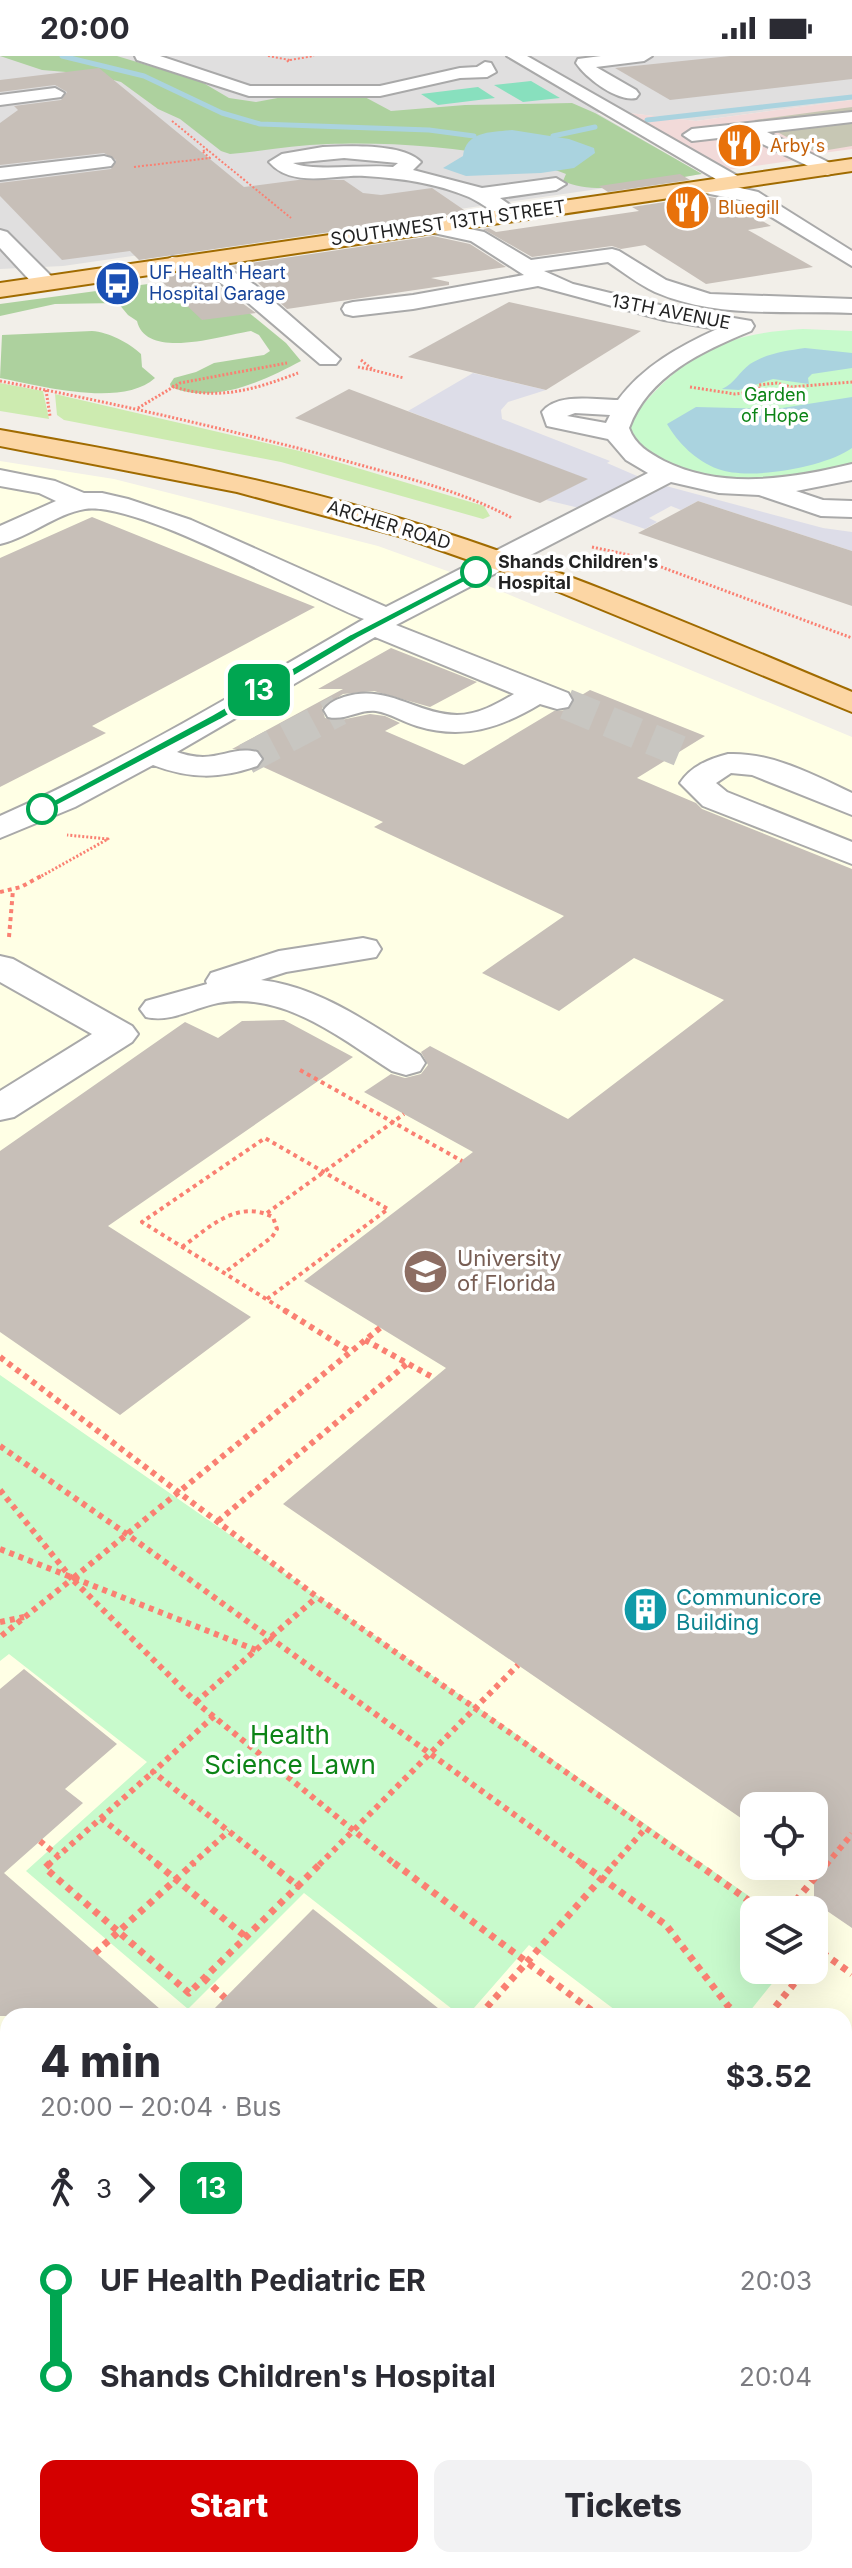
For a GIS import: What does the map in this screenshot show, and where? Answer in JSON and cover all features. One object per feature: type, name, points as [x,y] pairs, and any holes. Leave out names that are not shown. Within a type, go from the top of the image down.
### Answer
[{"type":"main road","name":"SOUTHWEST 13TH STREET","points":[[0,288],[852,165]]},
{"type":"main road","name":"ARCHER ROAD","points":[[0,422],[92,435],[252,467],[536,535],[852,673]]},
{"type":"main road","name":"ARCHER ROAD","points":[[0,438],[143,462],[360,515],[500,560],[852,703]]},
{"type":"street","points":[[143,56],[249,91],[380,91],[460,73],[644,56]]},
{"type":"street","points":[[584,63],[591,72],[642,101]]},
{"type":"street","points":[[509,67],[734,182]]},
{"type":"street","points":[[0,100],[55,93]]},
{"type":"street","points":[[770,177],[692,135],[852,117]]},
{"type":"street","points":[[794,124],[817,136],[852,128]]},
{"type":"street","points":[[745,128],[827,169]]},
{"type":"street","points":[[396,174],[411,162],[396,156],[343,153],[288,158],[279,162],[298,173],[358,170],[467,187],[483,194],[504,215]]},
{"type":"street","points":[[0,174],[104,162]]},
{"type":"street","points":[[770,177],[758,183],[757,190],[784,216]]},
{"type":"street","points":[[483,194],[556,184]]},
{"type":"street","points":[[700,187],[742,193],[852,260]]},
{"type":"street","name":"13TH AVENUE","points":[[504,215],[486,234],[527,268]]},
{"type":"street","name":"13TH AVENUE","points":[[427,226],[468,233],[527,268],[619,303],[743,326]]},
{"type":"street","points":[[0,236],[44,282]]},
{"type":"street","points":[[245,252],[232,265],[247,290]]},
{"type":"street","points":[[353,309],[413,302],[527,268],[612,255],[663,287],[700,298],[748,304],[852,306]]},
{"type":"street","points":[[172,263],[214,270],[247,290],[293,329],[319,362]]},
{"type":"street","points":[[293,329],[320,325]]},
{"type":"street","points":[[743,326],[852,325]]},
{"type":"street","name":"13TH AVENUE","points":[[618,433],[619,421],[626,408],[652,377],[674,359],[743,326]]},
{"type":"street","points":[[626,408],[573,406],[554,412],[556,421],[567,425],[618,433],[636,456],[669,473],[726,486],[784,485],[852,472]]},
{"type":"street","points":[[0,828],[63,800],[151,752],[380,622],[500,560],[536,535],[669,473]]},
{"type":"street","points":[[0,478],[42,486],[82,502],[109,502],[168,520],[241,549],[380,622],[552,698],[480,721],[460,724],[423,718],[378,699],[355,702],[339,710]]},
{"type":"street","points":[[0,499],[42,486]]},
{"type":"street","points":[[753,486],[821,508],[852,509]]},
{"type":"street","points":[[0,536],[82,502]]},
{"type":"street","points":[[125,530],[168,520]]},
{"type":"street","points":[[680,751],[719,767]]},
{"type":"street","points":[[151,752],[181,766],[201,769],[229,766],[246,759]]},
{"type":"street","points":[[852,805],[748,764],[729,763],[696,783],[703,791],[852,854]]},
{"type":"street","points":[[0,1108],[159,1009],[221,982],[279,962],[363,949]]},
{"type":"street","points":[[4,956],[119,1034]]},
{"type":"street","points":[[159,1009],[221,991],[269,990],[304,1001],[406,1063]]},
{"type":"path","points":[[290,60],[314,56]]},
{"type":"path","points":[[172,121],[300,225]]},
{"type":"path","points":[[172,386],[203,395],[226,395],[253,390],[319,362]]},
{"type":"path","points":[[137,409],[172,386],[319,362]]},
{"type":"path","points":[[354,367],[373,370]]},
{"type":"path","points":[[0,381],[264,439],[426,484],[489,505],[536,535],[629,555],[852,638]]},
{"type":"path","points":[[759,391],[758,387],[766,383],[791,387],[852,382]]},
{"type":"path","points":[[687,386],[735,394],[759,391],[783,396],[791,392],[791,387]]},
{"type":"path","points":[[46,390],[51,420]]},
{"type":"path","points":[[0,892],[13,890],[108,839],[63,835]]},
{"type":"path","points":[[4,956],[13,890]]},
{"type":"path","points":[[300,1070],[462,1161]]},
{"type":"path","points":[[267,1213],[404,1114]]},
{"type":"path","points":[[267,1299],[388,1209],[265,1138],[142,1222],[351,1352]]},
{"type":"path","points":[[182,1247],[231,1213],[250,1209],[267,1213],[276,1224],[273,1236],[224,1273]]},
{"type":"path","points":[[0,1637],[380,1328]]},
{"type":"path","points":[[365,1340],[434,1378]]},
{"type":"path","points":[[0,1357],[317,1597],[742,1896]]},
{"type":"path","points":[[218,1521],[408,1363]]},
{"type":"path","points":[[0,1446],[128,1535],[666,1925],[730,2008]]},
{"type":"path","points":[[0,1490],[72,1579],[196,1702],[524,1963],[588,2008]]},
{"type":"path","points":[[0,1549],[256,1650]]},
{"type":"path","points":[[196,1702],[317,1597]]},
{"type":"path","points":[[0,1622],[25,1617]]},
{"type":"path","points":[[214,1716],[45,1868],[189,1993],[518,1665]]},
{"type":"path","points":[[153,1772],[298,1886]]},
{"type":"path","points":[[101,1818],[246,1937]]},
{"type":"path","points":[[486,2008],[645,1829]]},
{"type":"path","points":[[95,1953],[229,1831]]},
{"type":"path","points":[[800,1896],[852,1834]]},
{"type":"path","points":[[40,1841],[58,1856]]},
{"type":"path","points":[[828,1957],[852,1974]]},
{"type":"path","points":[[204,1978],[225,1998]]},
{"type":"path","points":[[774,2008],[794,1984]]},
{"type":"shaded area","points":[[0,56],[852,56],[852,100],[696,121],[629,113],[597,113],[702,174],[63,266],[0,269]]},
{"type":"shaded area","points":[[852,100],[852,149],[727,170],[629,113],[696,121]]},
{"type":"shaded area","points":[[852,107],[852,146],[816,152],[754,120]]},
{"type":"shaded area","points":[[473,373],[546,390],[508,402],[501,410],[502,419],[610,461],[607,463],[651,482],[823,528],[852,532],[852,551],[698,501],[681,510],[671,506],[649,518],[657,522],[645,529],[596,512],[546,500],[586,479],[408,411]]},
{"type":"shaded area","name":"University of Florida","points":[[0,461],[114,479],[378,546],[486,585],[852,737],[852,2008],[0,2008]]},
{"type":"green space","points":[[0,56],[117,56],[200,81],[229,98],[256,102],[299,94],[363,96],[391,111],[465,105],[572,103],[702,174],[631,186],[594,188],[563,181],[566,174],[540,165],[449,148],[328,144],[230,154],[221,151],[180,119],[158,109],[121,82],[90,74],[42,70]]},
{"type":"green space","points":[[531,81],[560,98],[523,102],[494,85]]},
{"type":"green space","points":[[478,87],[495,98],[438,105],[421,94]]},
{"type":"green space","points":[[148,284],[176,298],[216,295],[242,307],[286,343],[301,361],[238,388],[220,392],[187,392],[171,387],[174,378],[214,363],[264,355],[270,351],[259,335],[251,331],[187,342],[155,340],[143,333],[137,321],[118,303],[55,304],[0,316],[0,304]]},
{"type":"green space","name":"Garden of Hope","points":[[803,329],[852,331],[852,466],[755,480],[706,476],[660,460],[641,448],[632,437],[631,427],[640,408],[665,382],[699,355],[756,334]]},
{"type":"green space","points":[[92,331],[112,336],[136,350],[141,354],[142,367],[155,378],[141,387],[102,393],[58,389],[0,378],[2,335]]},
{"type":"green space","points":[[0,383],[43,391],[49,419],[0,411]]},
{"type":"green space","points":[[55,394],[304,452],[484,506],[490,516],[483,519],[281,462],[64,420],[57,415]]},
{"type":"green space","name":"Health Science Lawn","points":[[0,1375],[749,1896],[740,1896],[740,1984],[772,1984],[752,2008],[612,2008],[529,1945],[474,2008],[451,2008],[304,1893],[187,2008],[26,1871],[147,1762],[9,1654],[0,1661]]},
{"type":"water","points":[[512,130],[569,139],[594,148],[595,153],[574,168],[541,173],[466,176],[443,168],[463,156],[474,137]]},
{"type":"water","points":[[805,348],[852,353],[852,368],[812,374],[808,378],[809,384],[773,379],[739,390],[722,389],[756,360]]},
{"type":"water","points":[[852,397],[852,448],[824,461],[767,473],[718,469],[688,451],[667,424],[696,407],[776,409]]},
{"type":"building","points":[[730,56],[852,56],[852,79],[670,100],[615,68]]},
{"type":"building","points":[[99,68],[244,187],[298,180],[344,180],[363,193],[381,195],[432,188],[467,212],[139,260],[130,251],[62,260],[0,196],[0,183],[111,169],[116,160],[104,153],[0,165],[0,123],[18,110],[14,106],[61,100],[67,92],[55,85],[0,92],[0,80]]},
{"type":"building","points":[[680,174],[690,180],[608,192],[599,186]]},
{"type":"building","points":[[704,196],[726,200],[771,226],[748,230],[813,267],[706,284],[645,245],[621,249],[612,246],[532,257],[483,229],[496,232],[639,211],[632,207]]},
{"type":"building","points":[[433,236],[470,244],[506,267],[431,278],[449,282],[449,285],[287,309],[257,282],[230,266]]},
{"type":"building","points":[[179,274],[207,278],[256,313],[202,320],[157,277]]},
{"type":"building","points":[[509,302],[641,331],[546,390],[408,357]]},
{"type":"building","points":[[349,389],[588,479],[540,503],[295,418]]},
{"type":"building","points":[[698,501],[852,551],[852,606],[638,533]]},
{"type":"building","points":[[92,517],[315,607],[92,726],[106,733],[0,787],[0,558]]},
{"type":"building","points":[[391,648],[477,682],[430,707],[374,691],[343,694],[322,708],[325,718],[341,720],[370,714],[385,716],[400,723],[385,731],[464,765],[554,711],[569,710],[575,699],[590,690],[705,736],[637,778],[696,803],[702,809],[852,869],[852,1928],[828,1912],[828,1896],[814,1896],[814,1880],[828,1880],[828,1792],[740,1792],[740,1817],[283,1504],[446,1368],[304,1281],[473,1152],[364,1092],[391,1074],[405,1078],[421,1074],[428,1065],[421,1052],[430,1046],[568,1119],[724,1000],[634,958],[559,1011],[482,973],[564,916],[374,827],[383,822],[261,766],[265,759],[257,749],[232,749],[343,689],[318,689]]},
{"type":"building","points":[[284,1020],[353,1057],[108,1226],[251,1317],[120,1415],[0,1332],[0,1151],[185,1022],[218,1038],[242,1021]]},
{"type":"building","points":[[24,1669],[117,1744],[65,1789],[83,1803],[4,1873],[159,2008],[0,2008],[0,1689]]},
{"type":"building","points":[[313,1909],[438,2008],[215,2008]]},
{"type":"waterway","points":[[62,56],[144,76],[222,113],[260,124],[429,130],[474,136]]},
{"type":"waterway","points":[[647,120],[852,97]]},
{"type":"waterway","points":[[553,136],[595,127]]},
{"type":"tunnel","points":[[566,704],[680,751]]},
{"type":"tunnel","points":[[246,759],[339,710]]},
{"type":"bus line","name":"13","points":[[42,809],[216,718],[237,702],[476,572]]},
{"type":"place","name":"Arby's","points":[[739,146]]},
{"type":"place","name":"Bluegill","points":[[687,208]]},
{"type":"place","name":"UF Health Heart Hospital Garage","points":[[118,283]]},
{"type":"place","name":"Shands Children's Hospital","points":[[476,572]]},
{"type":"place","name":"University of Florida","points":[[426,1271]]},
{"type":"place","name":"Communicore Building","points":[[645,1610]]}]
